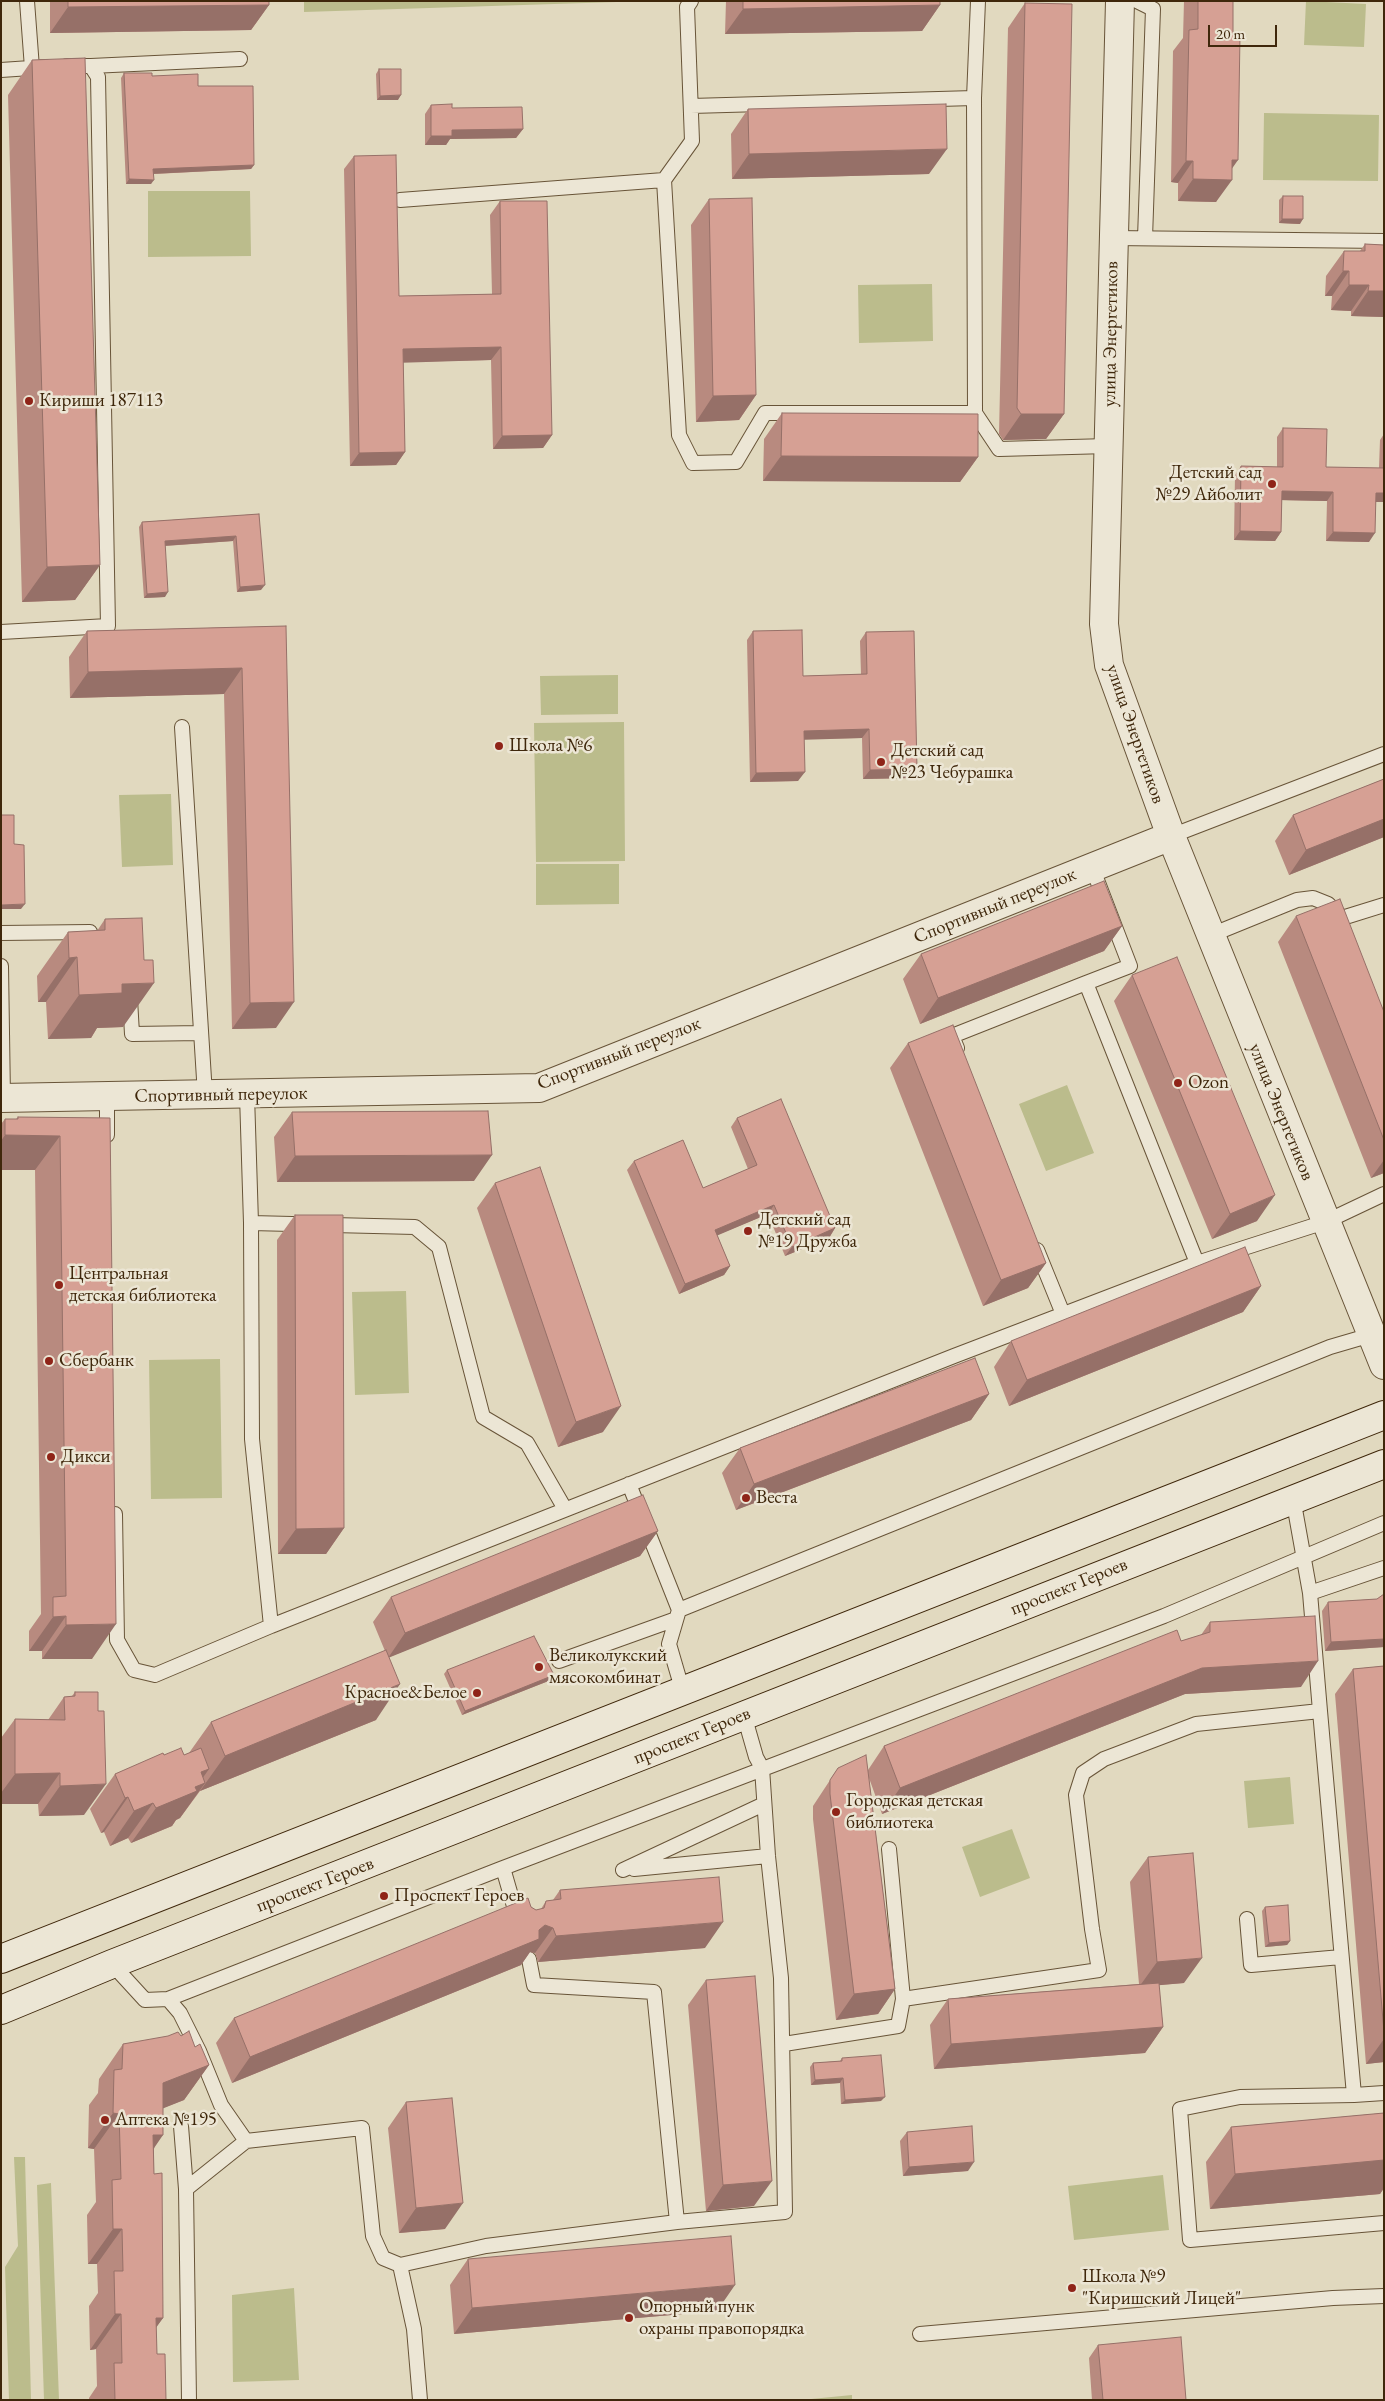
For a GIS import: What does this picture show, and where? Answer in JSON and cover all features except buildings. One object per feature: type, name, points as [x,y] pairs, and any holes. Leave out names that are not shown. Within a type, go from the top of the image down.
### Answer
[{"type":"main road","name":"улица Энергетиков","points":[[1120,1],[1104,624],[1109,665],[1171,836],[1384,1365]]},
{"type":"main road","name":"Спортивный переулок","points":[[2,1098],[106,1098],[539,1088],[1171,836]]},
{"type":"main road","points":[[1,1959],[1384,1415]]},
{"type":"main road","name":"проспект Героев","points":[[1,2010],[112,1964],[1293,1498],[1384,1464]]},
{"type":"lane","points":[[27,1],[32,68]]},
{"type":"lane","points":[[691,1],[687,7],[692,141],[664,180],[679,435],[693,463],[736,462],[765,413],[975,413]]},
{"type":"lane","points":[[978,1],[974,98],[975,413],[999,449],[1108,446]]},
{"type":"lane","points":[[1137,1],[1153,9],[1145,238]]},
{"type":"lane","points":[[1,70],[240,59]]},
{"type":"lane","points":[[1,632],[108,626],[98,77],[91,66]]},
{"type":"lane","points":[[691,106],[974,98]]},
{"type":"lane","points":[[400,200],[664,180]]},
{"type":"lane","points":[[1113,238],[1384,240]]},
{"type":"lane","points":[[182,727],[205,1095]]},
{"type":"lane","points":[[1171,836],[1384,754]]},
{"type":"lane","points":[[963,1064],[952,1036],[1130,966],[1092,868]]},
{"type":"lane","points":[[1211,935],[1297,900],[1314,898],[1328,904],[1342,918],[1349,934]]},
{"type":"lane","points":[[1342,918],[1384,905]]},
{"type":"lane","points":[[1,933],[51,931],[108,933]]},
{"type":"lane","points":[[1,966],[2,1098]]},
{"type":"lane","points":[[1086,984],[1197,1263]]},
{"type":"lane","points":[[130,988],[132,1034],[202,1033]]},
{"type":"lane","points":[[247,1094],[251,1223],[252,1439],[271,1626]]},
{"type":"lane","points":[[106,1098],[108,1147]]},
{"type":"lane","points":[[114,1502],[117,1640],[134,1670],[155,1675],[271,1626],[565,1509],[1063,1314],[1197,1263],[1325,1222],[1384,1194]]},
{"type":"lane","points":[[251,1223],[415,1227],[438,1247],[483,1417],[527,1443],[565,1509]]},
{"type":"lane","points":[[1033,1240],[1063,1314]]},
{"type":"lane","points":[[559,1661],[678,1615],[1330,1346],[1371,1335]]},
{"type":"lane","points":[[629,1484],[678,1615],[669,1644],[683,1692]]},
{"type":"lane","points":[[1293,1498],[1310,1593],[1354,2094]]},
{"type":"lane","points":[[112,1964],[145,2000],[168,1999],[762,1768],[1164,1616],[1384,1523]]},
{"type":"lane","points":[[1310,1593],[1384,1568]]},
{"type":"lane","points":[[902,1999],[1099,1970],[1076,1795],[1083,1773],[1104,1759],[1196,1724],[1320,1711]]},
{"type":"lane","points":[[186,2189],[246,2141],[362,2128],[373,2236],[382,2258],[400,2265],[486,2246],[677,2222],[785,2212],[784,2044],[781,1978],[768,1856],[762,1768],[756,1756],[744,1715]]},
{"type":"lane","points":[[764,1804],[623,1870],[768,1856]]},
{"type":"lane","points":[[784,2044],[898,2026],[902,1999],[889,1848]]},
{"type":"lane","points":[[503,1868],[520,1927]]},
{"type":"lane","points":[[1248,1919],[1251,1965],[1341,1957]]},
{"type":"lane","points":[[529,1959],[534,1985],[654,1992],[677,2222]]},
{"type":"lane","points":[[168,1999],[180,2013],[199,2051],[221,2105],[246,2141]]},
{"type":"lane","points":[[1384,2093],[1240,2097],[1180,2109],[1190,2240],[1384,2223]]},
{"type":"lane","points":[[181,2126],[186,2189],[189,2400]]},
{"type":"lane","points":[[400,2265],[414,2329],[420,2400]]},
{"type":"lane","points":[[920,2334],[1333,2298],[1384,2296]]},
{"type":"green space","points":[[304,1],[648,1],[304,12]]},
{"type":"green space","points":[[1306,1],[1366,4],[1364,47],[1304,45]]},
{"type":"green space","points":[[1264,113],[1379,115],[1378,181],[1263,180]]},
{"type":"green space","points":[[148,191],[250,191],[251,256],[148,257]]},
{"type":"green space","points":[[932,284],[933,341],[859,343],[858,285]]},
{"type":"green space","points":[[618,675],[618,714],[541,715],[540,676]]},
{"type":"green space","points":[[624,722],[625,861],[536,862],[534,723]]},
{"type":"green space","points":[[171,794],[173,865],[122,867],[119,795]]},
{"type":"green space","points":[[536,864],[619,864],[619,904],[536,905]]},
{"type":"green space","points":[[1067,1085],[1094,1153],[1046,1171],[1019,1104]]},
{"type":"green space","points":[[406,1291],[409,1393],[355,1395],[352,1292]]},
{"type":"green space","points":[[220,1359],[222,1498],[151,1499],[149,1360]]},
{"type":"green space","points":[[1290,1777],[1294,1824],[1248,1828],[1244,1781]]},
{"type":"green space","points":[[1012,1829],[1030,1878],[980,1897],[962,1847]]},
{"type":"green space","points":[[14,2157],[25,2157],[31,2400],[9,2400],[5,2267],[18,2246]]},
{"type":"green space","points":[[1163,2175],[1169,2230],[1074,2240],[1068,2186]]},
{"type":"green space","points":[[51,2183],[59,2400],[44,2400],[37,2185]]},
{"type":"green space","points":[[294,2288],[299,2380],[233,2382],[232,2295]]},
{"type":"green space","points":[[852,2395],[852,2400],[801,2400]]},
{"type":"place","name":"Кириши 187113","points":[[29,401]]},
{"type":"place","name":"Детский сад №29 Айболит","points":[[1272,484]]},
{"type":"place","name":"Школа №6","points":[[499,746]]},
{"type":"place","name":"Детский сад №23 Чебурашка","points":[[881,762]]},
{"type":"place","name":"Ozon","points":[[1178,1083]]},
{"type":"place","name":"Детский сад №19 Дружба","points":[[748,1231]]},
{"type":"place","name":"Центральная детская библиотека","points":[[59,1285]]},
{"type":"place","name":"Сбербанк","points":[[49,1361]]},
{"type":"place","name":"Дикси","points":[[51,1457]]},
{"type":"place","name":"Веста","points":[[746,1498]]},
{"type":"place","name":"Великолукский мясокомбинат","points":[[539,1667]]},
{"type":"place","name":"Красное&Белое","points":[[477,1693]]},
{"type":"place","name":"Городская детская библиотека","points":[[836,1812]]},
{"type":"place","name":"Проспект Героев","points":[[384,1896]]},
{"type":"place","name":"Аптека №195","points":[[105,2120]]},
{"type":"place","name":"Школа №9 \"Киришский Лицей\"","points":[[1072,2288]]},
{"type":"place","name":"Опорный пунк охраны правопорядка","points":[[629,2318]]}]
